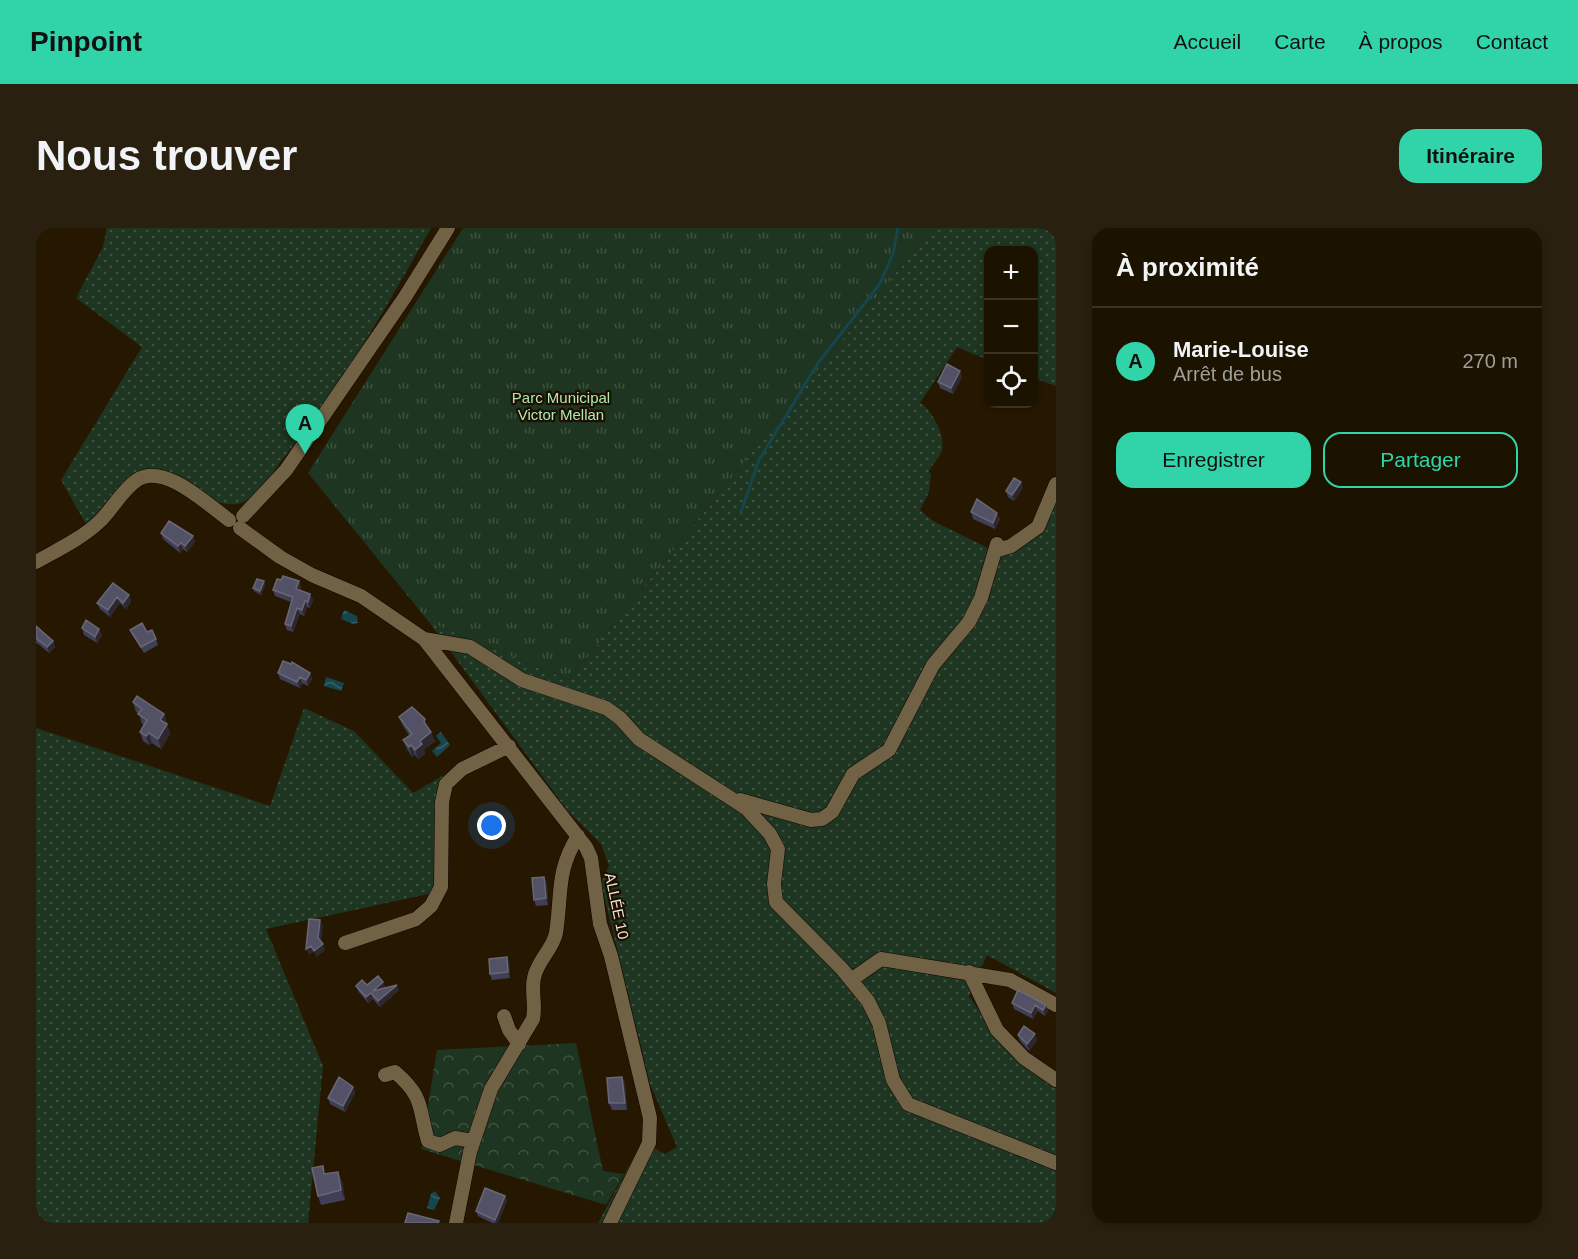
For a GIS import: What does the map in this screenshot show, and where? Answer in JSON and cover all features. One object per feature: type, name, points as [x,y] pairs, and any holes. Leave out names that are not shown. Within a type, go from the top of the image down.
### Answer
[{"type":"street","points":[[237,522],[286,470],[405,297],[448,228]]},
{"type":"street","points":[[36,562],[96,525],[131,485],[143,477],[160,476],[174,481],[237,522],[280,557],[312,575],[362,596],[424,639],[470,646],[522,680],[606,708],[620,717],[639,739],[732,797],[770,834],[778,849],[774,884],[776,902],[851,980],[874,1011],[893,1080],[908,1104],[1056,1163]]},
{"type":"street","points":[[732,797],[811,820],[822,819],[832,812],[853,774],[889,750],[933,665],[969,622],[981,598],[996,548],[1011,546],[1038,527],[1056,484]]},
{"type":"street","name":"ALLÉE 10","points":[[424,639],[578,836],[591,858],[600,924],[611,956],[650,1118],[649,1143],[610,1223]]},
{"type":"street","points":[[345,943],[416,919],[431,906],[441,887],[442,802],[446,784],[462,769],[509,746]]},
{"type":"street","points":[[456,1223],[473,1141],[491,1089],[533,1019],[536,1007],[533,979],[554,942],[562,869],[566,855],[578,836]]},
{"type":"street","points":[[851,980],[881,959],[1010,980],[1056,1005]]},
{"type":"street","points":[[969,972],[997,1030],[1024,1058],[1056,1080]]},
{"type":"street","points":[[504,1016],[509,1030],[519,1044]]},
{"type":"street","points":[[385,1075],[394,1072],[408,1083],[422,1105],[428,1142],[440,1145],[455,1138],[473,1141]]},
{"type":"green space","points":[[107,228],[431,228],[379,318],[323,406],[253,497],[236,504],[220,503],[174,476],[158,470],[142,471],[120,486],[87,526],[61,480],[142,347],[76,298],[103,247]]},
{"type":"green space","name":"Parc Municipal Victor Mellan","points":[[463,228],[932,228],[569,680],[429,622],[308,473]]},
{"type":"green space","points":[[932,228],[1056,228],[1056,386],[1038,379],[1038,246],[984,246],[984,358],[957,347],[920,403],[937,423],[943,444],[941,453],[929,471],[931,475],[929,492],[920,510],[933,521],[990,549],[997,544],[1026,535],[1056,480],[1056,993],[987,955],[969,996],[1009,1054],[1056,1085],[1056,1223],[598,1223],[642,1142],[665,1154],[677,1147],[650,1084],[601,883],[609,866],[601,844],[567,810],[429,622],[569,680]]},
{"type":"green space","points":[[304,708],[354,731],[413,793],[451,771],[447,890],[266,929],[323,1066],[308,1223],[36,1223],[36,728],[270,806]]},
{"type":"green space","points":[[576,1043],[603,1171],[624,1174],[606,1205],[421,1149],[437,1050]]},
{"type":"water","points":[[344,610],[357,616],[358,623],[353,624],[341,619]]},
{"type":"water","points":[[326,677],[344,683],[341,691],[324,686]]},
{"type":"water","points":[[441,732],[450,745],[437,757],[432,751],[441,743],[436,736]]},
{"type":"water","points":[[435,1191],[440,1198],[434,1210],[427,1208],[431,1194]]},
{"type":"building","points":[[947,364],[960,371],[951,388],[938,382]]},
{"type":"building","points":[[1014,478],[1021,482],[1012,495],[1006,491]]},
{"type":"building","points":[[977,499],[997,513],[993,523],[971,512]]},
{"type":"building","points":[[169,521],[193,536],[185,546],[181,543],[178,546],[161,533]]},
{"type":"building","points":[[283,576],[299,581],[296,589],[310,594],[302,610],[297,608],[291,626],[285,624],[293,597],[273,590],[277,579],[281,580]]},
{"type":"building","points":[[257,579],[264,581],[260,591],[253,588]]},
{"type":"building","points":[[113,583],[129,595],[123,603],[117,597],[108,610],[97,603]]},
{"type":"building","points":[[86,620],[99,629],[95,637],[82,628]]},
{"type":"building","points":[[142,623],[147,632],[152,630],[156,639],[141,647],[130,630]]},
{"type":"building","points":[[36,626],[53,641],[47,647],[36,638]]},
{"type":"building","points":[[283,661],[291,664],[292,662],[310,673],[306,680],[300,677],[297,682],[278,673]]},
{"type":"building","points":[[137,696],[164,714],[160,720],[167,724],[158,739],[149,733],[146,736],[140,732],[147,720],[138,714],[142,709],[133,702]]},
{"type":"building","points":[[412,707],[425,719],[424,722],[431,732],[420,741],[422,744],[415,750],[403,740],[412,734],[399,717]]},
{"type":"building","points":[[544,877],[546,898],[534,900],[532,878]]},
{"type":"building","points":[[309,919],[320,920],[318,938],[323,944],[314,951],[311,946],[306,949]]},
{"type":"building","points":[[507,957],[508,972],[490,974],[489,959]]},
{"type":"building","points":[[378,976],[383,982],[373,991],[397,985],[378,1001],[371,993],[366,997],[356,986],[362,980],[367,985]]},
{"type":"building","points":[[1018,990],[1046,1005],[1043,1010],[1035,1005],[1031,1013],[1012,1003]]},
{"type":"building","points":[[1024,1026],[1035,1034],[1027,1044],[1018,1035]]},
{"type":"building","points":[[339,1077],[353,1087],[343,1106],[328,1098]]},
{"type":"building","points":[[622,1077],[625,1103],[609,1103],[607,1078]]},
{"type":"building","points":[[323,1166],[324,1174],[338,1172],[341,1190],[318,1196],[312,1168]]},
{"type":"building","points":[[485,1188],[505,1196],[495,1220],[476,1211]]},
{"type":"building","points":[[408,1213],[439,1221],[438,1223],[405,1223]]},
{"type":"waterway","points":[[741,512],[759,460],[818,363],[879,285],[893,254],[898,228]]},
{"type":"place","name":"Marie-Louise","points":[[305,454]]}]
